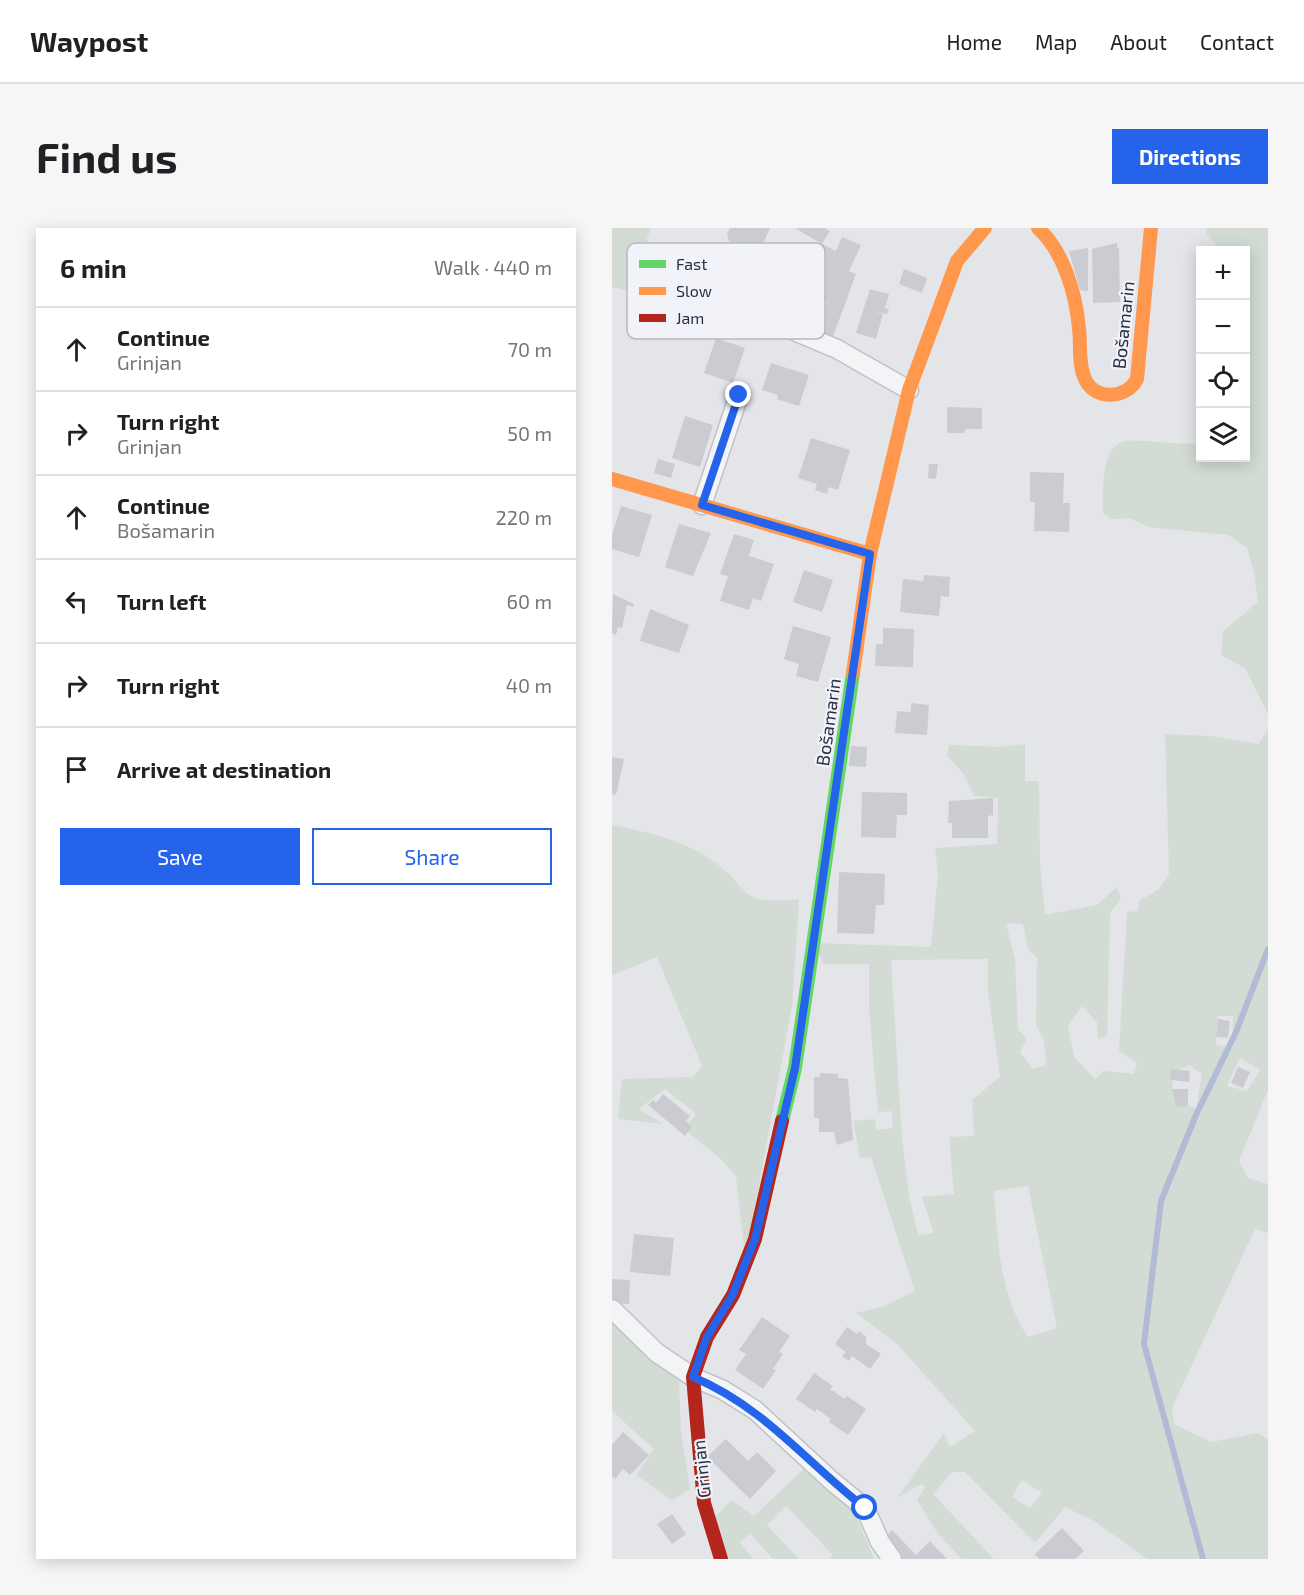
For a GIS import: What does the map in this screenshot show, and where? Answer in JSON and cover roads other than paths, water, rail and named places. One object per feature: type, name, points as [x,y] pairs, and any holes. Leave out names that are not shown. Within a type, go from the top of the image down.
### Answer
[{"type":"street","name":"Bošamarin","points":[[1038,228],[1055,246],[1061,259],[1079,324],[1081,365],[1089,386],[1101,394],[1116,395],[1127,390],[1135,382],[1140,363],[1151,228]]},
{"type":"street","name":"Bošamarin","points":[[755,1239],[795,1068],[870,554],[909,390],[957,261],[981,230]]},
{"type":"street","points":[[813,339],[837,349],[909,390]]},
{"type":"street","points":[[702,505],[739,395]]},
{"type":"street","points":[[612,479],[870,554]]},
{"type":"street","name":"Grinjan","points":[[721,1559],[704,1503],[693,1377],[707,1337],[733,1294],[755,1239]]},
{"type":"street","points":[[612,1309],[657,1353],[693,1377],[723,1390],[755,1410],[833,1482],[865,1508],[880,1542],[892,1559]]},
{"type":"waterway","points":[[1203,1559],[1144,1344],[1161,1201],[1196,1115],[1236,1032],[1268,949]]}]
